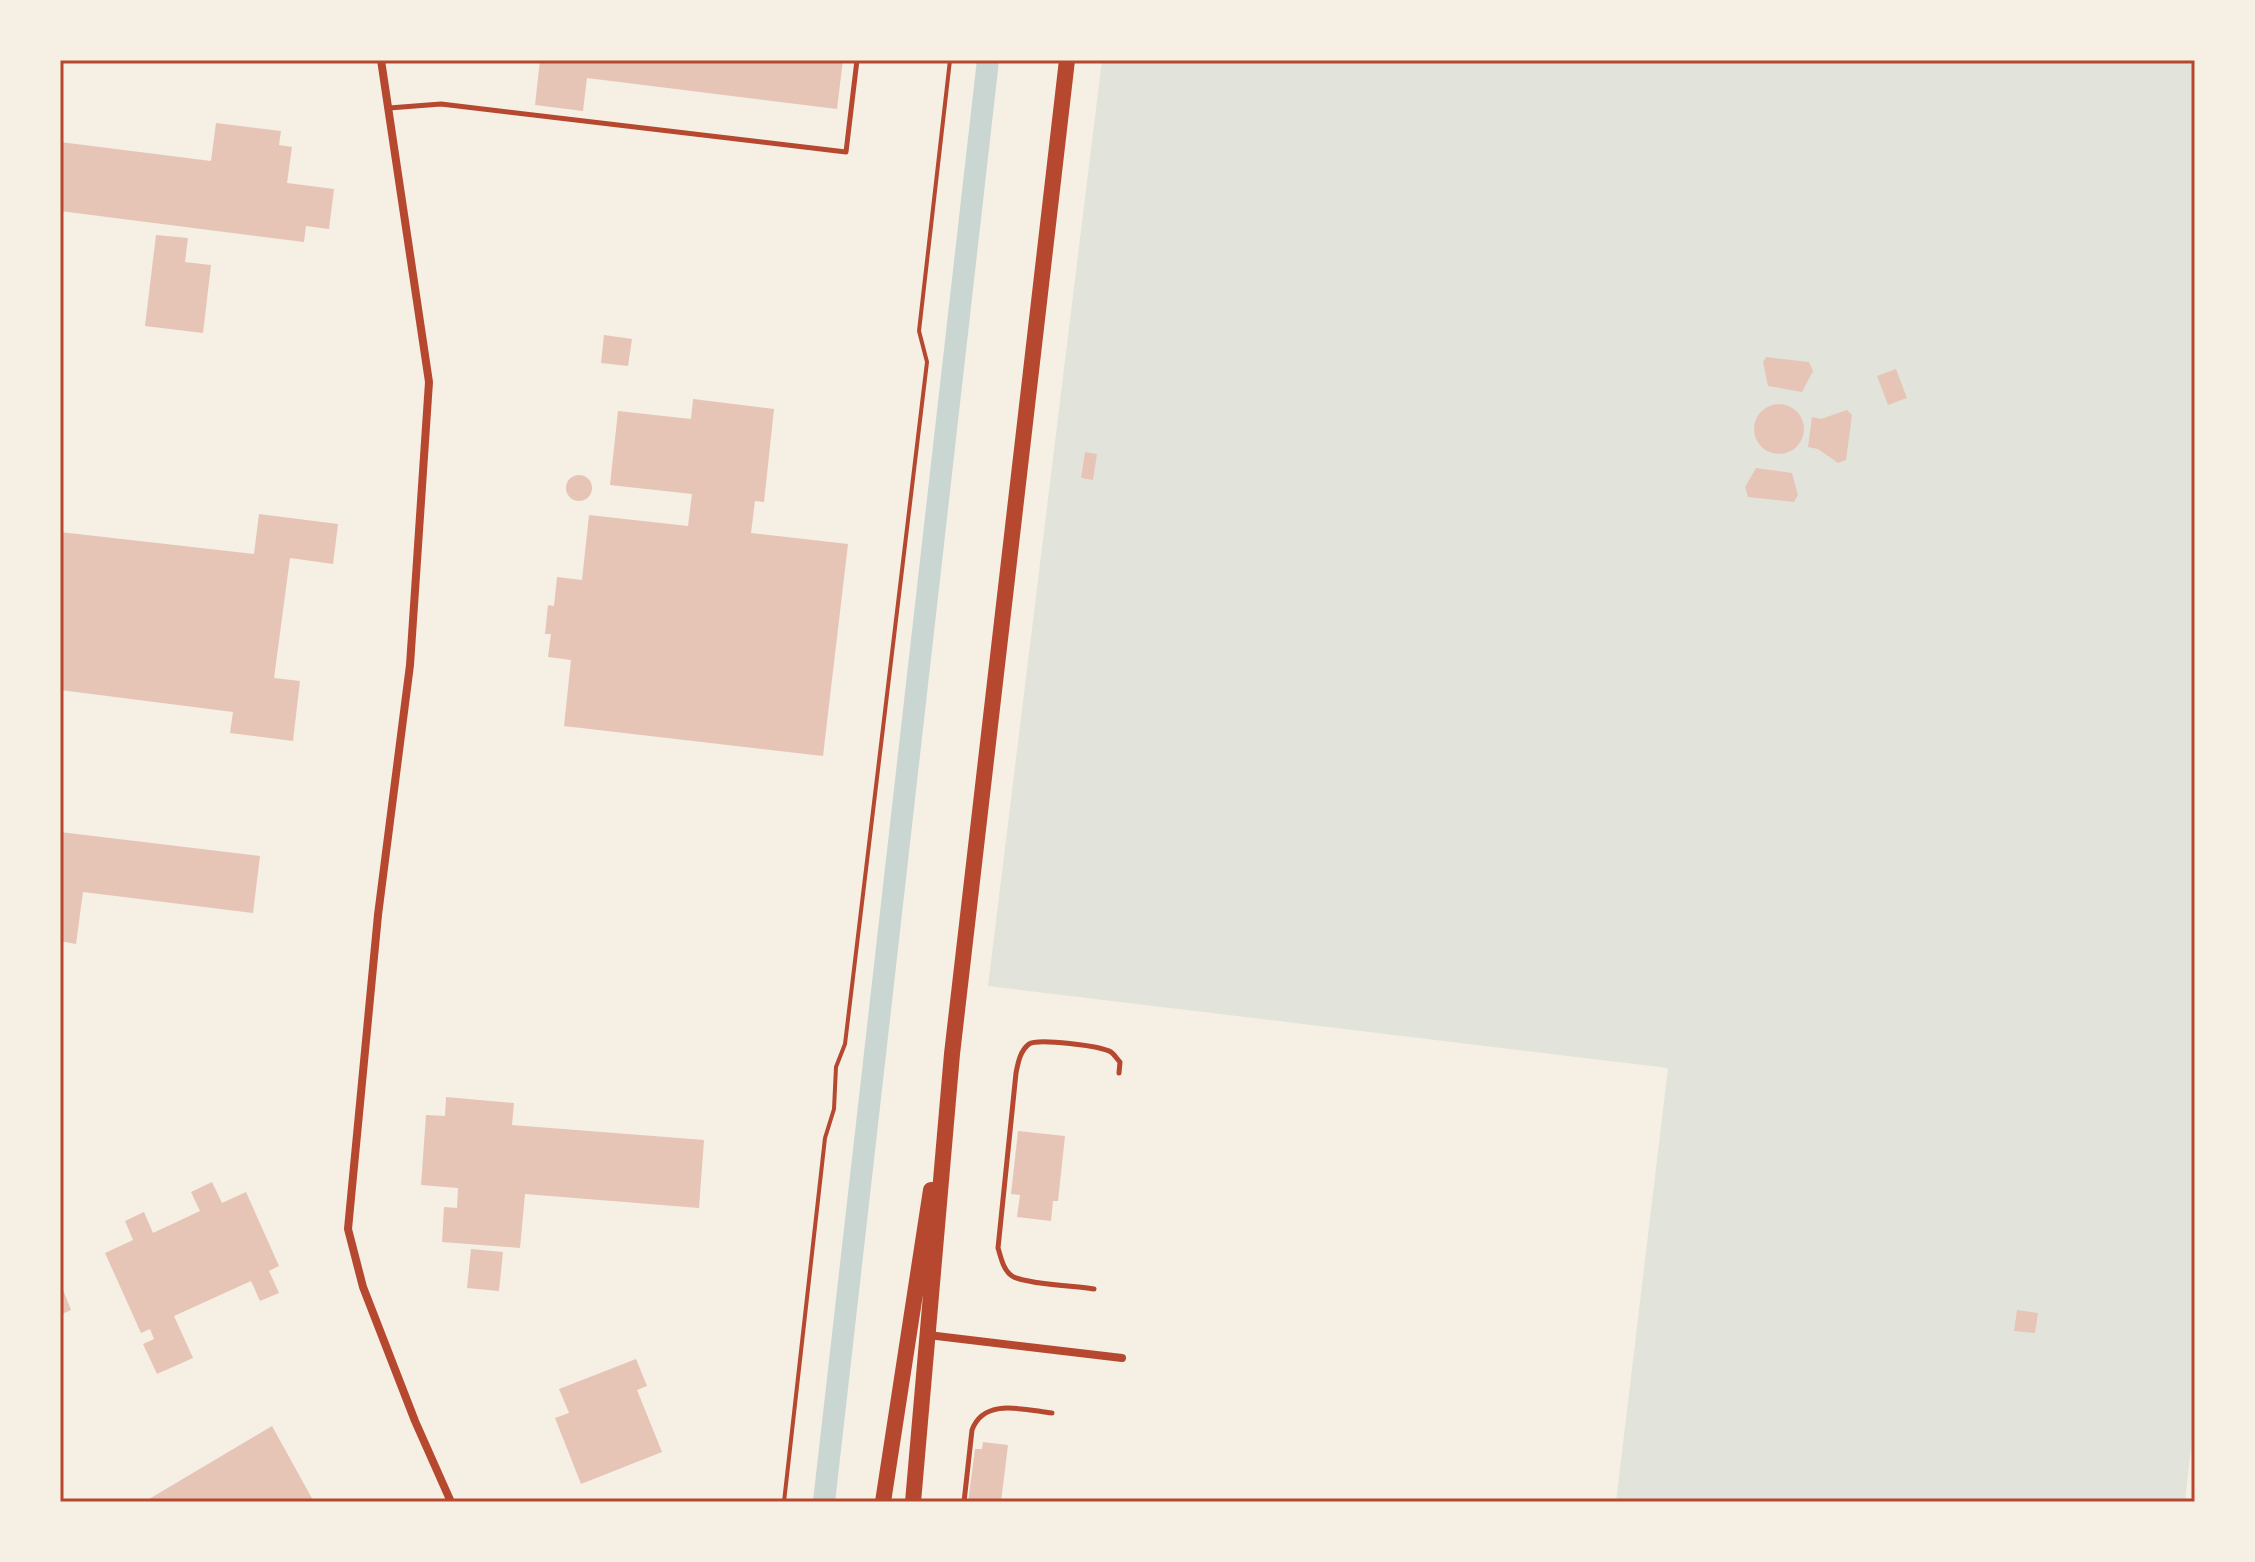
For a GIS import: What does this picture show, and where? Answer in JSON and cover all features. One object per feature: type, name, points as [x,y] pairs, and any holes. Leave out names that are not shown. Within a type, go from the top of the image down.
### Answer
[{"type":"main road","points":[[913,1502],[952,1054],[1067,60]]},
{"type":"main road","points":[[883,1502],[952,1054]]},
{"type":"street","points":[[381,60],[429,382],[410,665],[378,915],[348,1229],[363,1287],[415,1421],[451,1502]]},
{"type":"street","points":[[928,1335],[1122,1358]]},
{"type":"lane","points":[[388,108],[441,104],[846,152],[857,60]]},
{"type":"lane","points":[[1094,1289],[1024,1280],[1011,1276],[1003,1265],[998,1248],[1016,1073],[1019,1058],[1027,1045],[1036,1041],[1111,1052],[1120,1062],[1119,1073]]},
{"type":"lane","points":[[964,1502],[976,1419],[986,1411],[999,1407],[1052,1413]]},
{"type":"path","points":[[784,1502],[825,1138],[834,1109],[836,1067],[845,1044],[927,362],[919,331],[950,60]]},
{"type":"shaded area","points":[[1102,60],[2195,60],[2195,1411],[2185,1502],[1616,1502],[1668,1068],[988,986]]},
{"type":"building","points":[[540,60],[843,60],[837,109],[587,78],[583,111],[535,105]]},
{"type":"building","points":[[216,123],[281,131],[279,145],[292,147],[287,183],[334,189],[329,229],[306,226],[304,242],[60,211],[60,142],[211,161]]},
{"type":"building","points":[[156,235],[188,238],[185,262],[211,265],[203,333],[145,326]]},
{"type":"building","points":[[604,335],[632,339],[628,366],[601,363]]},
{"type":"building","points":[[1766,357],[1809,362],[1813,371],[1802,392],[1768,386],[1763,362]]},
{"type":"building","points":[[1896,369],[1907,398],[1888,405],[1877,376]]},
{"type":"building","points":[[693,399],[774,409],[764,502],[755,501],[751,533],[848,544],[823,756],[564,726],[571,660],[548,657],[551,634],[545,634],[548,605],[554,606],[557,577],[582,580],[589,515],[688,526],[692,494],[610,485],[618,411],[691,419]]},
{"type":"building","points":[[1779,404],[1797,411],[1804,429],[1797,447],[1779,454],[1761,447],[1754,429],[1761,411]]},
{"type":"building","points":[[1847,410],[1852,415],[1846,460],[1838,463],[1818,449],[1808,447],[1812,417],[1821,419]]},
{"type":"building","points":[[1085,452],[1097,454],[1093,480],[1081,478]]},
{"type":"building","points":[[1756,468],[1792,473],[1798,495],[1794,502],[1748,497],[1745,487]]},
{"type":"building","points":[[579,475],[588,479],[592,488],[588,497],[579,501],[570,497],[566,488],[570,479]]},
{"type":"building","points":[[259,514],[338,524],[333,564],[290,558],[274,678],[300,681],[293,741],[230,733],[233,712],[60,690],[60,532],[254,554]]},
{"type":"building","points":[[60,832],[260,856],[253,913],[83,892],[76,944],[60,941]]},
{"type":"building","points":[[446,1097],[514,1103],[512,1125],[704,1140],[699,1208],[525,1194],[520,1248],[442,1242],[444,1207],[457,1208],[458,1188],[421,1185],[426,1115],[445,1116]]},
{"type":"building","points":[[1018,1131],[1065,1136],[1058,1201],[1053,1201],[1051,1221],[1017,1217],[1020,1195],[1011,1194]]},
{"type":"building","points":[[212,1182],[222,1203],[246,1192],[279,1266],[269,1271],[279,1293],[260,1301],[251,1281],[174,1316],[193,1358],[157,1374],[143,1344],[154,1339],[150,1329],[141,1333],[105,1253],[133,1240],[125,1221],[144,1212],[153,1233],[200,1211],[191,1192]]},
{"type":"building","points":[[471,1249],[503,1252],[499,1291],[467,1288]]},
{"type":"building","points":[[60,1282],[71,1310],[60,1315]]},
{"type":"building","points":[[2017,1310],[2038,1313],[2035,1333],[2014,1331]]},
{"type":"building","points":[[636,1359],[647,1386],[637,1390],[662,1452],[581,1484],[555,1418],[569,1413],[559,1389]]},
{"type":"building","points":[[272,1426],[314,1502],[144,1502]]},
{"type":"building","points":[[983,1442],[1008,1445],[1001,1502],[968,1502],[975,1449],[982,1449]]},
{"type":"waterway","points":[[824,1502],[988,60]]}]
